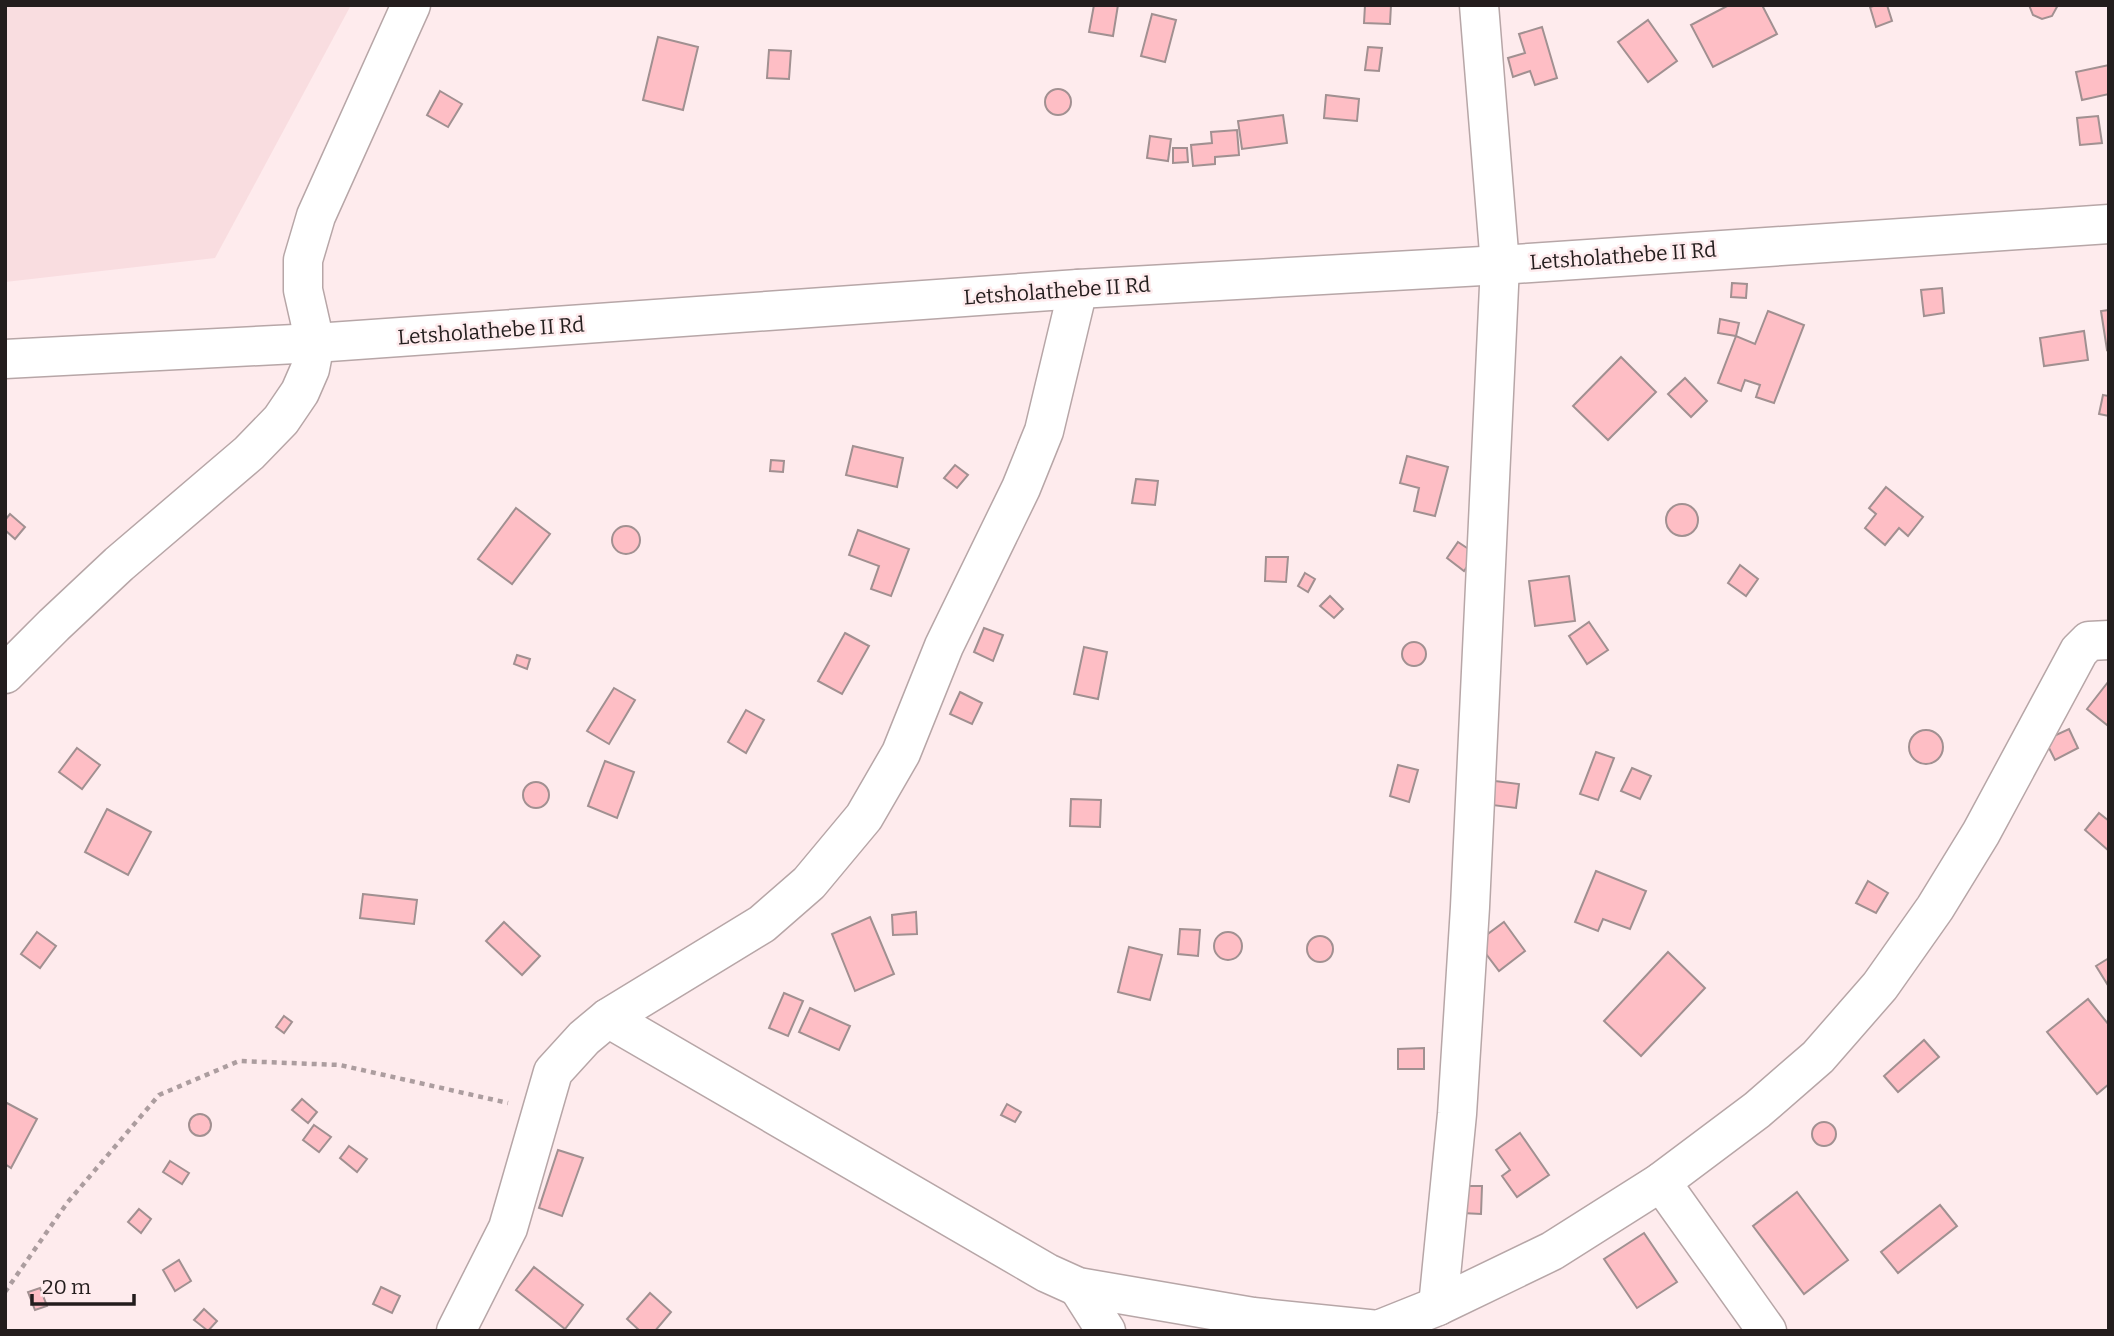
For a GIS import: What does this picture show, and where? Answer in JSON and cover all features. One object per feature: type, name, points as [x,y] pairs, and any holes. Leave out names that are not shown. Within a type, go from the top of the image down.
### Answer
[{"type":"street","points":[[5,674],[119,564],[249,453],[281,420],[300,392],[310,369],[315,343],[303,290],[303,260],[316,216],[411,5]]},
{"type":"street","points":[[1438,1306],[1457,1114],[1470,907],[1500,265],[1479,5]]},
{"type":"street","name":"Letsholathebe II Rd","points":[[5,359],[315,343],[1078,289],[1500,265],[2109,225]]},
{"type":"street","points":[[456,1331],[508,1228],[553,1072],[584,1038],[608,1018],[762,924],[809,883],[864,817],[901,753],[944,646],[1026,477],[1044,431],[1078,289]]},
{"type":"street","points":[[608,1018],[1047,1273],[1078,1287],[1253,1317],[1378,1330],[1438,1306],[1552,1251],[1661,1182],[1757,1110],[1818,1057],[1880,986],[1935,908],[1981,833],[2079,651],[2089,641],[2109,640]]},
{"type":"street","points":[[1661,1182],[1767,1331]]},
{"type":"street","points":[[1078,1287],[1106,1331]]},
{"type":"path","points":[[5,1293],[67,1203],[159,1095],[239,1061],[340,1065],[542,1111]]},
{"type":"shaded area","points":[[5,5],[351,5],[215,258],[5,282]]},
{"type":"building","points":[[1094,5],[1118,5],[1113,36],[1089,32]]},
{"type":"building","points":[[1365,5],[1391,5],[1390,24],[1364,23]]},
{"type":"building","points":[[1729,5],[1762,5],[1777,34],[1713,67],[1691,25]]},
{"type":"building","points":[[1887,5],[1892,21],[1876,27],[1870,7]]},
{"type":"building","points":[[2029,5],[2058,5],[2052,16],[2042,19],[2033,15]]},
{"type":"building","points":[[1152,14],[1176,20],[1165,62],[1141,56]]},
{"type":"building","points":[[1648,20],[1677,61],[1648,82],[1618,42]]},
{"type":"building","points":[[1542,27],[1557,78],[1535,85],[1530,71],[1513,77],[1508,58],[1525,53],[1519,34]]},
{"type":"building","points":[[658,37],[698,47],[683,110],[643,100]]},
{"type":"building","points":[[1368,47],[1382,48],[1379,71],[1365,70]]},
{"type":"building","points":[[769,50],[791,51],[789,79],[767,78]]},
{"type":"building","points":[[2109,65],[2109,94],[2082,100],[2076,72]]},
{"type":"building","points":[[1058,89],[1067,93],[1071,102],[1067,111],[1058,115],[1049,111],[1045,102],[1049,93]]},
{"type":"building","points":[[440,91],[462,104],[448,127],[427,115]]},
{"type":"building","points":[[1326,95],[1359,99],[1357,121],[1324,118]]},
{"type":"building","points":[[1283,115],[1287,143],[1242,149],[1238,121]]},
{"type":"building","points":[[2098,116],[2102,143],[2080,145],[2077,118]]},
{"type":"building","points":[[1237,130],[1239,155],[1215,157],[1215,164],[1193,166],[1191,145],[1212,143],[1211,132]]},
{"type":"building","points":[[1150,136],[1171,139],[1168,161],[1147,158]]},
{"type":"building","points":[[1173,148],[1187,148],[1188,162],[1173,163]]},
{"type":"building","points":[[1732,283],[1747,284],[1746,298],[1731,297]]},
{"type":"building","points":[[1942,288],[1944,313],[1924,316],[1921,290]]},
{"type":"building","points":[[2109,310],[2109,349],[2107,350],[2101,311]]},
{"type":"building","points":[[1768,311],[1804,325],[1774,403],[1756,397],[1760,385],[1745,380],[1741,391],[1718,383],[1736,336],[1755,344]]},
{"type":"building","points":[[1720,319],[1739,323],[1736,336],[1718,333]]},
{"type":"building","points":[[2084,331],[2088,360],[2044,366],[2040,338]]},
{"type":"building","points":[[1621,357],[1656,392],[1608,440],[1573,406]]},
{"type":"building","points":[[1685,378],[1707,401],[1691,417],[1668,394]]},
{"type":"building","points":[[2103,395],[2109,396],[2109,416],[2099,414]]},
{"type":"building","points":[[853,446],[903,458],[897,487],[846,475]]},
{"type":"building","points":[[1407,456],[1448,467],[1435,516],[1414,511],[1419,488],[1400,483]]},
{"type":"building","points":[[771,460],[784,461],[783,472],[770,471]]},
{"type":"building","points":[[955,465],[968,475],[957,488],[944,478]]},
{"type":"building","points":[[1136,479],[1158,481],[1155,505],[1132,503]]},
{"type":"building","points":[[1886,487],[1923,517],[1908,536],[1899,528],[1885,545],[1865,528],[1876,514],[1869,508]]},
{"type":"building","points":[[1682,504],[1693,509],[1698,520],[1693,531],[1682,536],[1671,531],[1666,520],[1671,509]]},
{"type":"building","points":[[516,508],[550,534],[512,584],[478,559]]},
{"type":"building","points":[[10,514],[25,527],[15,539],[5,530],[5,520]]},
{"type":"building","points":[[626,526],[636,530],[640,540],[636,550],[626,554],[616,550],[612,540],[616,530]]},
{"type":"building","points":[[858,530],[909,549],[891,596],[871,589],[879,566],[849,555]]},
{"type":"building","points":[[1458,542],[1476,554],[1464,571],[1447,558]]},
{"type":"building","points":[[1266,557],[1288,557],[1286,582],[1265,581]]},
{"type":"building","points":[[1740,565],[1758,579],[1746,596],[1728,583]]},
{"type":"building","points":[[1305,573],[1315,579],[1308,592],[1298,586]]},
{"type":"building","points":[[1569,576],[1575,621],[1535,626],[1529,581]]},
{"type":"building","points":[[1330,596],[1343,609],[1334,618],[1320,606]]},
{"type":"building","points":[[1589,622],[1608,650],[1587,664],[1569,636]]},
{"type":"building","points":[[984,628],[1003,635],[993,661],[974,652]]},
{"type":"building","points":[[845,633],[869,646],[842,694],[818,681]]},
{"type":"building","points":[[1414,642],[1425,649],[1426,654],[1419,665],[1414,666],[1403,659],[1402,654],[1409,643]]},
{"type":"building","points":[[1084,647],[1107,652],[1098,699],[1074,694]]},
{"type":"building","points":[[517,655],[530,659],[527,669],[514,664]]},
{"type":"building","points":[[2108,682],[2109,722],[2107,725],[2087,709]]},
{"type":"building","points":[[614,688],[635,700],[609,744],[587,731]]},
{"type":"building","points":[[960,692],[982,703],[972,724],[950,714]]},
{"type":"building","points":[[746,710],[764,720],[746,753],[728,742]]},
{"type":"building","points":[[2069,729],[2078,748],[2055,760],[2045,740]]},
{"type":"building","points":[[1926,730],[1938,735],[1943,747],[1938,759],[1926,764],[1914,759],[1909,747],[1914,735]]},
{"type":"building","points":[[77,748],[100,765],[82,789],[59,772]]},
{"type":"building","points":[[1596,752],[1614,758],[1598,800],[1580,794]]},
{"type":"building","points":[[605,761],[634,772],[617,818],[588,806]]},
{"type":"building","points":[[1398,765],[1418,770],[1409,802],[1390,796]]},
{"type":"building","points":[[1632,768],[1651,776],[1640,799],[1621,791]]},
{"type":"building","points":[[1495,781],[1519,784],[1516,808],[1492,805]]},
{"type":"building","points":[[536,782],[545,786],[549,795],[545,804],[536,808],[527,804],[523,795],[527,786]]},
{"type":"building","points":[[1071,799],[1101,800],[1100,827],[1070,826]]},
{"type":"building","points":[[107,809],[151,832],[128,875],[85,852]]},
{"type":"building","points":[[2099,813],[2109,821],[2109,851],[2085,830]]},
{"type":"building","points":[[1596,871],[1646,891],[1630,929],[1603,919],[1598,931],[1575,922]]},
{"type":"building","points":[[1868,881],[1888,893],[1876,913],[1856,903]]},
{"type":"building","points":[[363,894],[417,900],[414,924],[360,918]]},
{"type":"building","points":[[916,912],[917,934],[893,935],[892,915]]},
{"type":"building","points":[[870,917],[894,974],[855,991],[832,934]]},
{"type":"building","points":[[504,922],[540,956],[522,975],[486,941]]},
{"type":"building","points":[[1504,922],[1525,951],[1499,971],[1477,942]]},
{"type":"building","points":[[1180,929],[1200,930],[1198,956],[1178,954]]},
{"type":"building","points":[[37,932],[56,946],[40,968],[21,954]]},
{"type":"building","points":[[1228,932],[1238,936],[1242,946],[1238,956],[1228,960],[1218,956],[1214,946],[1218,936]]},
{"type":"building","points":[[1320,936],[1329,940],[1333,949],[1329,958],[1320,962],[1311,958],[1307,949],[1311,940]]},
{"type":"building","points":[[1129,947],[1162,955],[1150,1000],[1118,992]]},
{"type":"building","points":[[1668,952],[1705,988],[1641,1056],[1604,1021]]},
{"type":"building","points":[[2109,958],[2109,987],[2096,966]]},
{"type":"building","points":[[784,993],[803,1001],[788,1036],[769,1028]]},
{"type":"building","points":[[2088,999],[2109,1025],[2109,1084],[2097,1094],[2047,1032]]},
{"type":"building","points":[[810,1008],[850,1026],[839,1050],[799,1032]]},
{"type":"building","points":[[284,1016],[292,1022],[284,1033],[276,1027]]},
{"type":"building","points":[[1924,1040],[1939,1057],[1898,1092],[1884,1076]]},
{"type":"building","points":[[1424,1048],[1424,1069],[1398,1069],[1398,1049]]},
{"type":"building","points":[[302,1099],[317,1112],[308,1123],[292,1110]]},
{"type":"building","points":[[5,1102],[37,1119],[11,1168],[5,1164]]},
{"type":"building","points":[[1007,1104],[1021,1112],[1015,1122],[1001,1115]]},
{"type":"building","points":[[200,1114],[208,1117],[211,1125],[208,1133],[200,1136],[192,1133],[189,1125],[192,1117]]},
{"type":"building","points":[[1824,1122],[1835,1129],[1836,1134],[1829,1145],[1824,1146],[1813,1139],[1812,1134],[1819,1123]]},
{"type":"building","points":[[314,1125],[331,1137],[319,1152],[303,1140]]},
{"type":"building","points":[[1520,1133],[1549,1175],[1517,1197],[1502,1176],[1510,1170],[1496,1150]]},
{"type":"building","points":[[349,1146],[367,1159],[357,1172],[340,1158]]},
{"type":"building","points":[[558,1150],[583,1158],[562,1216],[539,1208]]},
{"type":"building","points":[[170,1161],[189,1173],[182,1184],[163,1172]]},
{"type":"building","points":[[1463,1186],[1482,1186],[1481,1214],[1462,1213]]},
{"type":"building","points":[[1797,1192],[1848,1260],[1804,1294],[1753,1226]]},
{"type":"building","points":[[1940,1205],[1957,1226],[1898,1273],[1881,1252]]},
{"type":"building","points":[[139,1209],[151,1219],[141,1233],[128,1222]]},
{"type":"building","points":[[1644,1233],[1677,1282],[1637,1308],[1604,1259]]},
{"type":"building","points":[[179,1260],[191,1281],[175,1291],[163,1270]]},
{"type":"building","points":[[534,1267],[583,1305],[565,1329],[516,1290]]},
{"type":"building","points":[[381,1287],[400,1296],[392,1313],[373,1304]]},
{"type":"building","points":[[40,1288],[47,1306],[35,1310],[28,1292]]},
{"type":"building","points":[[650,1293],[671,1312],[655,1331],[640,1331],[627,1319]]},
{"type":"building","points":[[204,1309],[217,1321],[208,1331],[194,1320]]}]
